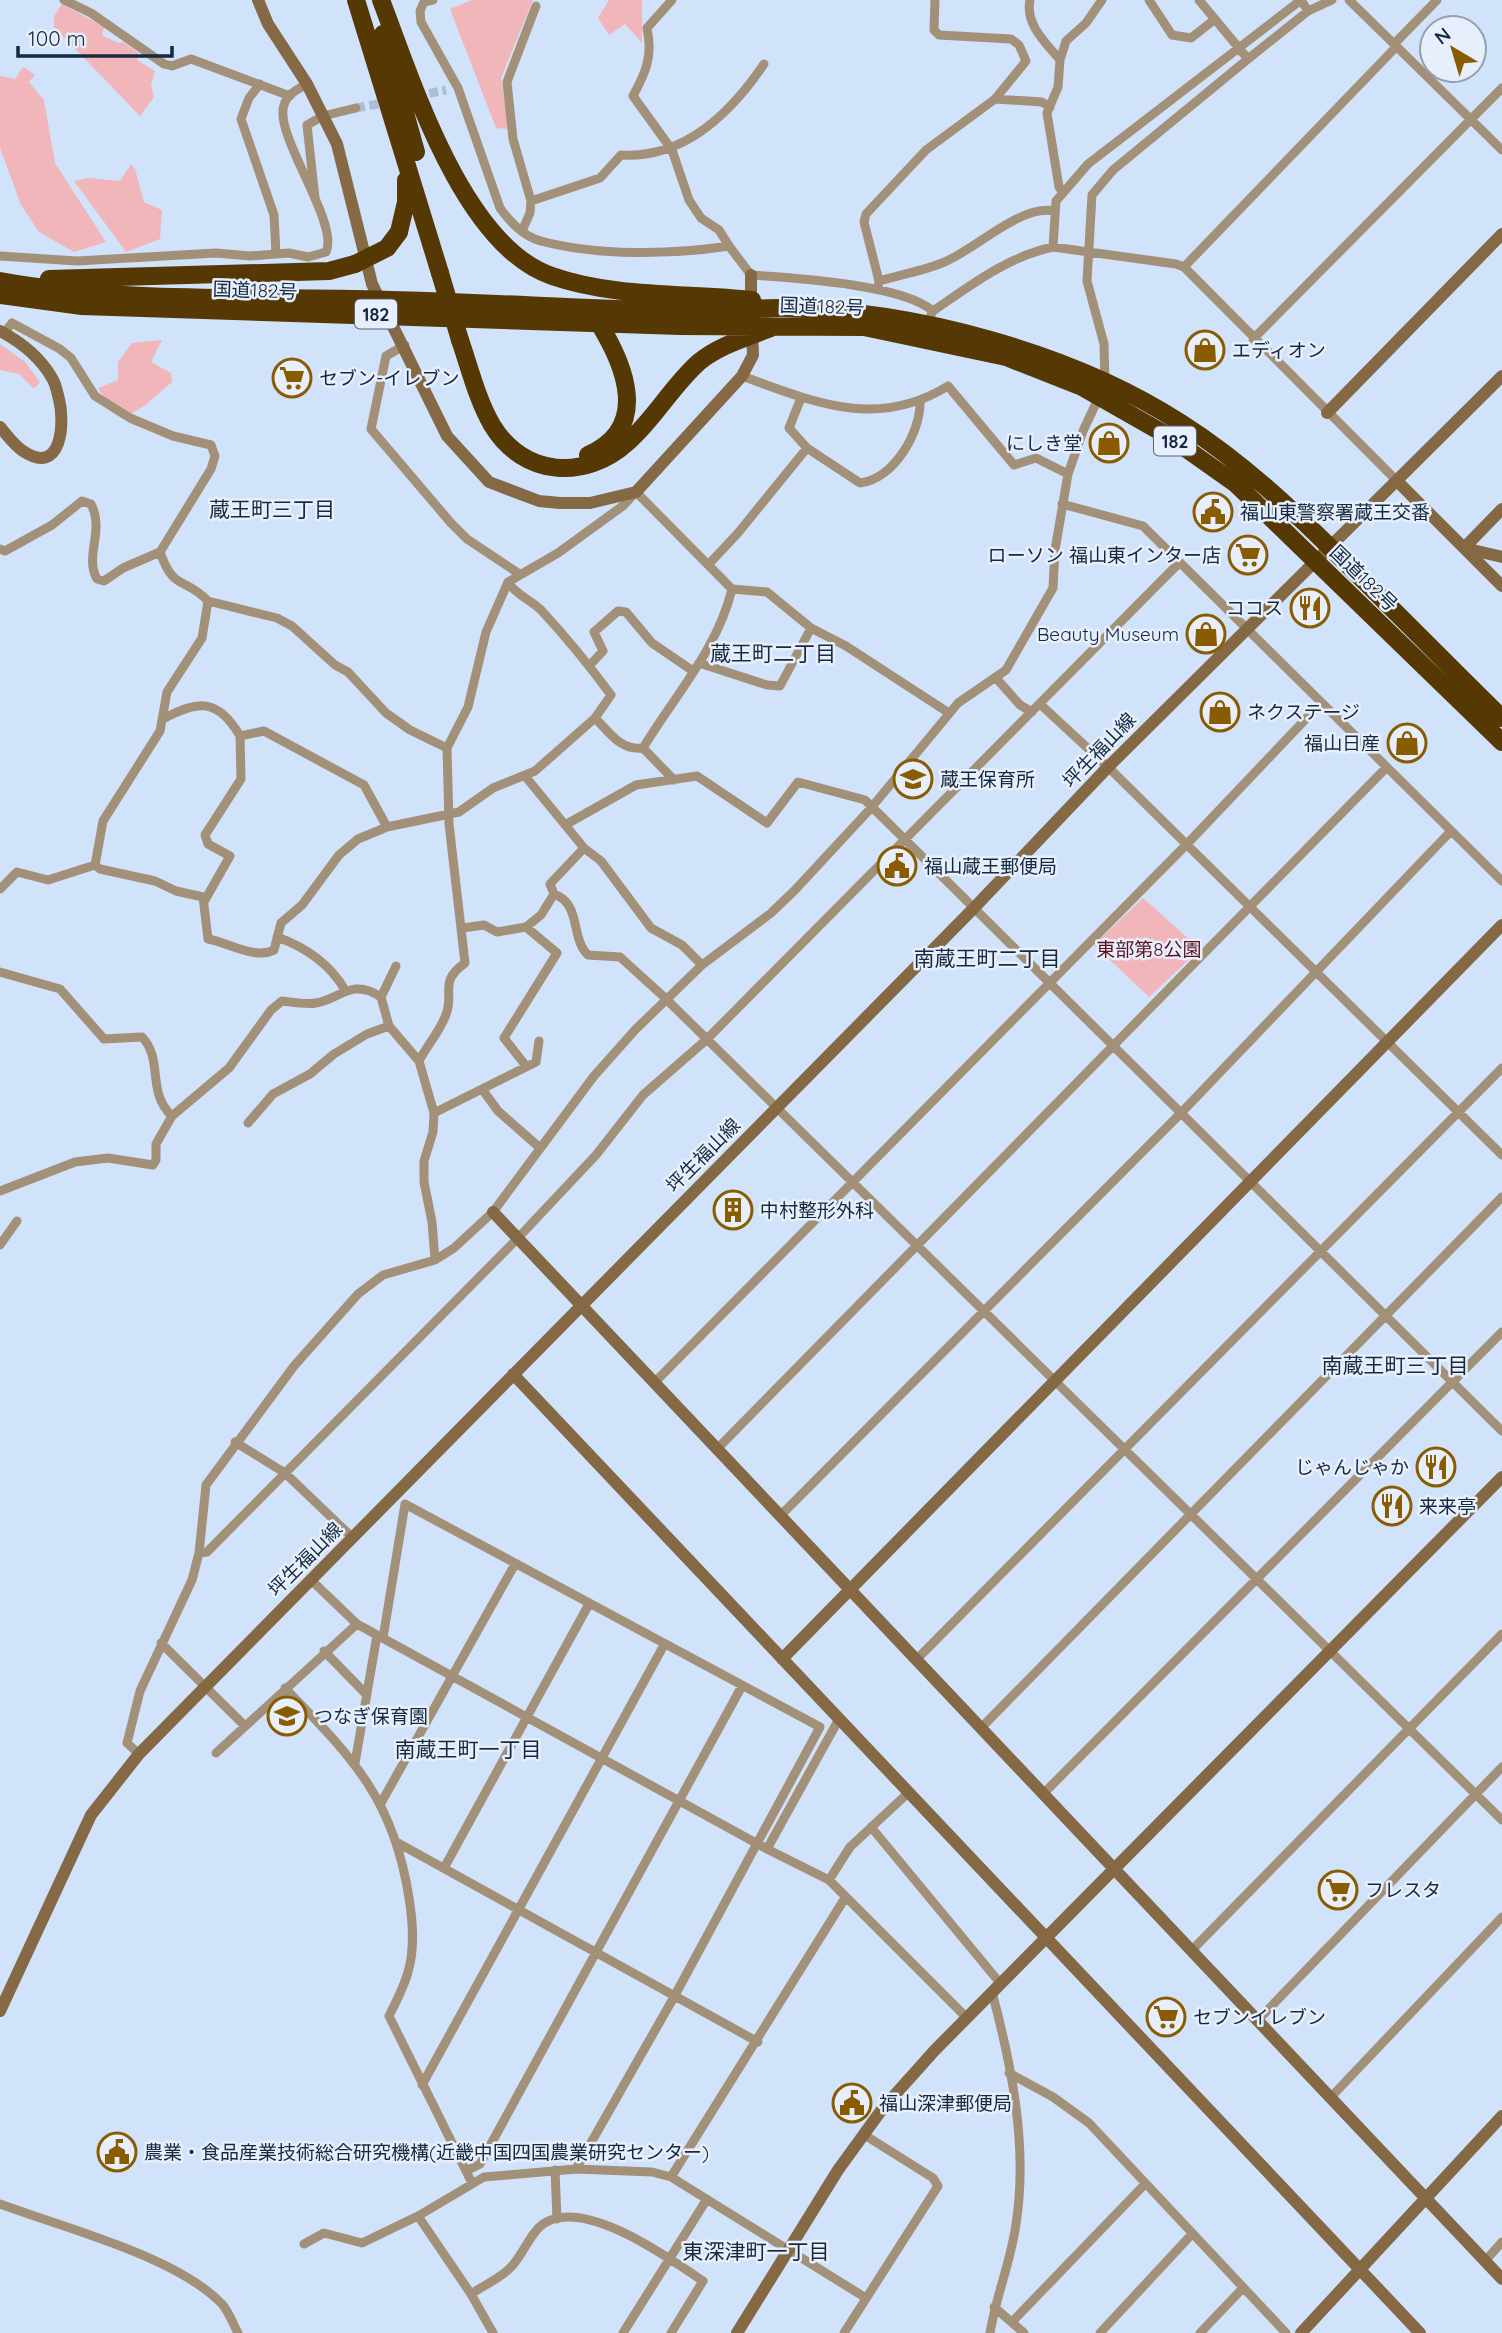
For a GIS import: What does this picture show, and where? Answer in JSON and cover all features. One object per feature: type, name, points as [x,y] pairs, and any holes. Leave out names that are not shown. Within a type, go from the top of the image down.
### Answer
[{"type":"highway","points":[[0,275],[57,280],[329,271],[355,264],[387,248],[399,232],[407,184],[351,0]]},
{"type":"highway","points":[[356,0],[445,272],[484,408],[505,442],[535,463],[564,470],[582,468],[616,451],[641,429],[682,378],[701,361],[728,344],[752,318]]},
{"type":"highway","points":[[373,0],[445,272]]},
{"type":"highway","points":[[380,0],[443,153],[474,207],[498,241],[532,267],[552,276],[752,318],[779,317]]},
{"type":"highway","name":"国道182号","points":[[0,281],[81,294],[386,307],[598,322],[867,314],[930,318],[1010,345],[1102,390],[1236,484],[1502,743]]},
{"type":"highway","name":"国道182号","points":[[0,295],[82,306],[679,311],[752,318]]},
{"type":"highway","name":"国道182号","points":[[779,317],[864,327],[975,348],[1102,390],[1177,420],[1218,447],[1275,494],[1502,718]]},
{"type":"highway","points":[[466,340],[493,403],[513,435],[526,448],[539,455],[565,460],[599,450],[614,436],[627,406],[628,389],[620,358],[598,322]]},
{"type":"street","points":[[64,0],[91,13],[164,64],[172,66],[191,59],[290,96]]},
{"type":"street","points":[[258,0],[268,24],[307,84],[337,144],[369,272],[447,436],[489,482],[539,501],[590,503],[636,492]]},
{"type":"street","points":[[433,0],[424,2],[420,11],[421,22],[458,88],[500,208],[510,222],[538,241],[638,253],[729,246]]},
{"type":"street","points":[[419,1060],[445,1018],[448,980],[452,972],[465,963],[448,815],[447,748],[468,707],[486,632],[508,582],[518,573],[558,553],[624,505],[742,376],[753,355],[751,275],[719,230],[701,218],[689,200],[672,150],[633,96],[648,68],[650,43],[647,29],[672,0]]},
{"type":"street","points":[[878,285],[864,222],[866,214],[926,150],[995,99],[1023,68],[1026,61],[1019,45],[1011,39],[939,35],[934,30],[935,0]]},
{"type":"street","points":[[1030,0],[1027,12],[1031,22],[1060,60]]},
{"type":"street","points":[[1063,193],[1059,187],[1047,113],[1058,87],[1060,60],[1066,41],[1086,23],[1102,0]]},
{"type":"street","points":[[1150,0],[1172,35],[1191,38],[1213,20]]},
{"type":"street","points":[[1199,0],[1248,59]]},
{"type":"street","points":[[1053,247],[1054,211],[1063,193],[1088,164],[1301,0],[1308,10]]},
{"type":"street","points":[[139,1754],[127,1742],[140,1691],[192,1580],[199,1553],[206,1485],[235,1442],[294,1366],[358,1294],[383,1275],[435,1260],[454,1248],[493,1212],[594,1076],[702,965],[771,913],[871,808],[964,698],[997,679],[1006,670],[1053,588],[1062,504],[1069,474],[1083,431],[1102,390],[1104,344],[1087,281],[1093,195],[1100,183],[1308,10],[1332,0]]},
{"type":"street","points":[[1349,0],[1502,150]]},
{"type":"street","points":[[1184,267],[1437,0]]},
{"type":"street","points":[[522,231],[530,213],[531,201],[513,139],[508,82],[536,6]]},
{"type":"street","points":[[531,201],[600,178],[621,155],[642,157],[662,149],[672,150],[723,115],[764,64]]},
{"type":"street","points":[[260,84],[249,98],[241,119],[274,215],[276,254]]},
{"type":"street","points":[[0,256],[77,261],[216,253],[308,257],[326,252],[329,238],[282,112],[290,96],[307,84]]},
{"type":"street","points":[[446,90],[458,88]]},
{"type":"street","points":[[1253,339],[1502,88]]},
{"type":"street","points":[[995,99],[1042,102],[1050,107]]},
{"type":"street","points":[[315,200],[317,194],[307,125],[323,116],[356,108]]},
{"type":"street","points":[[878,285],[944,263],[1022,216],[1046,209],[1054,211]]},
{"type":"street","points":[[1327,413],[1502,234]]},
{"type":"street","points":[[751,275],[878,285],[925,304],[930,318],[998,267],[1025,254],[1053,247],[1088,254],[1164,260],[1184,267],[1502,586]]},
{"type":"street","points":[[0,427],[24,452],[35,455],[44,455],[54,450],[63,435],[63,416],[54,380],[27,348],[2,332],[12,323],[60,349],[71,358],[96,396],[130,418],[173,436],[211,446],[215,456],[212,469],[160,552],[123,568],[104,581],[97,579],[92,562],[98,532],[96,514],[91,504],[82,501],[52,526],[5,551],[0,549]]},
{"type":"street","points":[[404,345],[386,356],[371,429],[467,539],[518,573]]},
{"type":"street","points":[[742,376],[835,408],[860,410],[920,401],[948,386],[1014,465],[1036,458],[1069,474]]},
{"type":"street","name":"坪生福山線","points":[[0,2011],[91,1815],[139,1754],[973,909],[1108,767],[1502,376]]},
{"type":"street","points":[[801,398],[789,428],[807,448],[839,468],[853,481],[860,483],[876,480],[908,444],[920,418],[920,401]]},
{"type":"street","points":[[708,565],[738,533],[807,448]]},
{"type":"street","points":[[636,492],[732,589],[767,592],[811,628],[846,646],[949,713]]},
{"type":"street","points":[[1062,504],[1143,526],[1178,564],[1502,881]]},
{"type":"street","points":[[1464,548],[1502,509]]},
{"type":"street","points":[[1464,548],[1502,557]]},
{"type":"street","points":[[160,552],[172,579],[200,593],[208,601],[277,618],[292,626],[335,665],[348,672],[386,713],[410,730],[447,748]]},
{"type":"street","points":[[199,1553],[207,1552],[517,1238],[596,1155],[643,1095],[706,1040],[1178,564]]},
{"type":"street","points":[[163,719],[192,706],[214,707],[229,718],[240,736],[240,779],[205,835],[208,844],[230,856],[205,900],[208,939],[268,954],[274,950],[281,923],[313,893],[339,855],[358,839],[387,827],[459,812],[493,788],[525,776],[595,718],[611,695],[538,608],[514,591],[508,582]]},
{"type":"street","points":[[595,718],[624,747],[631,750],[642,748],[696,667],[727,608],[732,589]]},
{"type":"street","points":[[95,865],[103,821],[160,731],[167,692],[202,638],[208,601]]},
{"type":"street","points":[[589,666],[603,652],[594,632],[596,627],[618,611],[626,612],[652,643],[696,667],[780,686],[811,628]]},
{"type":"street","points":[[997,679],[1020,705],[1032,712]]},
{"type":"street","points":[[1040,704],[1187,844],[1502,1155]]},
{"type":"street","points":[[654,1383],[1187,844],[1320,704]]},
{"type":"street","points":[[240,736],[264,731],[364,785],[387,827]]},
{"type":"street","points":[[642,748],[674,780]]},
{"type":"street","points":[[717,1449],[1386,768]]},
{"type":"street","points":[[525,776],[584,848],[601,861],[652,928],[682,945],[702,965]]},
{"type":"street","points":[[565,825],[636,785],[697,776],[767,823],[798,782],[865,800],[1502,1431]]},
{"type":"street","points":[[780,1516],[984,1314],[1181,1113],[1451,831]]},
{"type":"street","points":[[584,848],[550,884],[554,894],[572,908],[582,949],[588,955],[621,957],[1502,1820]]},
{"type":"street","points":[[0,889],[17,872],[48,880],[95,865]]},
{"type":"street","points":[[95,865],[100,869],[155,881],[205,900]]},
{"type":"street","points":[[463,928],[484,925],[497,932],[526,927],[541,915],[554,894]]},
{"type":"street","points":[[782,1659],[1502,925]]},
{"type":"street","points":[[526,927],[557,953],[503,1038],[526,1066]]},
{"type":"street","points":[[277,937],[304,947],[339,979],[345,990]]},
{"type":"street","points":[[396,966],[381,997],[389,1026],[419,1060],[434,1113],[433,1132],[424,1161],[424,1182],[432,1222],[435,1260]]},
{"type":"street","points":[[0,972],[60,989],[104,1038],[142,1037],[153,1055],[161,1106],[173,1116]]},
{"type":"street","points":[[0,1191],[75,1162],[108,1158],[153,1165],[156,1144],[173,1116],[229,1068],[271,1010],[282,1001],[318,1003],[345,990],[373,992],[381,997]]},
{"type":"street","points":[[248,1123],[273,1094],[310,1074],[334,1054],[367,1034],[389,1026]]},
{"type":"street","points":[[434,1113],[536,1062],[539,1041]]},
{"type":"street","points":[[918,1658],[1502,1068]]},
{"type":"street","points":[[482,1089],[498,1111],[540,1148]]},
{"type":"street","points":[[981,1728],[1502,1197]]},
{"type":"street","points":[[493,1212],[918,1658],[1502,2279]]},
{"type":"street","points":[[0,1245],[17,1221]]},
{"type":"street","points":[[1044,1793],[1502,1332]]},
{"type":"street","points":[[513,1374],[1420,2333]]},
{"type":"street","points":[[235,1442],[285,1473],[353,1538]]},
{"type":"street","points":[[737,2333],[863,2134],[934,2050],[1331,1653],[1502,1477]]},
{"type":"street","points":[[355,1763],[405,1504],[820,1727],[674,1997],[576,2169]]},
{"type":"street","points":[[381,1803],[515,1564]]},
{"type":"street","points":[[312,1580],[357,1623],[679,1802],[829,1880],[967,2018]]},
{"type":"street","points":[[444,1868],[589,1604]]},
{"type":"street","points":[[216,1753],[357,1623]]},
{"type":"street","points":[[1192,1950],[1502,1634]]},
{"type":"street","points":[[161,1643],[245,1726]]},
{"type":"street","points":[[422,2085],[604,1760],[664,1645]]},
{"type":"street","points":[[324,1651],[366,1695]]},
{"type":"street","points":[[466,2171],[480,2164],[742,1686]]},
{"type":"street","points":[[285,1688],[355,1763],[381,1803],[398,1843],[411,1907],[413,1947],[408,1973],[389,2016],[472,2183]]},
{"type":"street","points":[[768,1849],[839,1719]]},
{"type":"street","points":[[1258,2020],[1502,1767]]},
{"type":"street","points":[[829,1880],[850,1847],[908,1793]]},
{"type":"street","points":[[871,1827],[996,1988],[1021,2144],[1017,2211],[990,2333]]},
{"type":"street","points":[[398,1843],[758,2042]]},
{"type":"street","points":[[671,2177],[758,2042],[845,1898]]},
{"type":"street","points":[[1331,2097],[1502,1917]]},
{"type":"street","points":[[1009,2073],[1053,2097],[1089,2123],[1286,2333]]},
{"type":"street","points":[[1301,2333],[1502,2116]]},
{"type":"street","points":[[844,2333],[938,2186],[933,2178],[863,2134]]},
{"type":"street","points":[[304,2244],[324,2233],[362,2244],[418,2217],[484,2177],[576,2169],[652,2172],[671,2177],[866,2298]]},
{"type":"street","points":[[555,2171],[557,2219]]},
{"type":"street","points":[[1012,2322],[1145,2184]]},
{"type":"street","points":[[623,2333],[707,2199]]},
{"type":"street","points":[[0,2204],[154,2261],[217,2300],[224,2306],[238,2333]]},
{"type":"street","points":[[418,2217],[471,2294],[493,2333]]},
{"type":"street","points":[[471,2294],[510,2268],[543,2224],[557,2219],[583,2219],[609,2224],[703,2281],[671,2333]]},
{"type":"street","points":[[1100,2333],[1192,2234]]},
{"type":"street","points":[[1485,2261],[1502,2242]]},
{"type":"street","points":[[1200,2333],[1244,2288]]},
{"type":"street","points":[[994,2307],[1024,2333]]},
{"type":"green space","points":[[472,0],[533,0],[501,78],[509,129],[496,128],[450,9]]},
{"type":"green space","points":[[609,0],[642,0],[642,43],[625,24],[609,35],[598,18]]},
{"type":"green space","points":[[62,4],[104,27],[102,35],[118,43],[123,42],[138,52],[137,60],[155,71],[151,85],[154,97],[140,116],[54,27],[54,16]]},
{"type":"green space","points":[[23,67],[35,75],[29,82],[44,100],[55,163],[106,242],[74,252],[39,232],[21,205],[0,148],[0,76],[15,79]]},
{"type":"green space","points":[[131,164],[135,169],[144,202],[162,210],[160,239],[126,252],[74,181],[88,178],[120,181]]},
{"type":"green space","points":[[162,340],[151,362],[171,373],[172,382],[129,415],[106,401],[98,388],[118,380],[118,362],[132,343]]},
{"type":"green space","points":[[0,344],[25,362],[40,382],[34,389],[19,374],[0,370]]},
{"type":"green space","name":"東部第8公園","points":[[1143,898],[1200,949],[1149,997],[1094,945]]},
{"type":"tunnel","points":[[416,96],[446,90]]},
{"type":"tunnel","points":[[356,108],[389,102]]},
{"type":"place","name":"エディオン","points":[[1205,350]]},
{"type":"place","name":"セブン-イレブン","points":[[292,378]]},
{"type":"place","name":"にしき堂","points":[[1109,443]]},
{"type":"place","name":"福山東警察署蔵王交番","points":[[1213,512]]},
{"type":"place","name":"ローソン 福山東インター店","points":[[1248,555]]},
{"type":"place","name":"ココス","points":[[1310,608]]},
{"type":"place","name":"Beauty Museum","points":[[1206,634]]},
{"type":"place","name":"ネクステージ","points":[[1220,712]]},
{"type":"place","name":"福山日産","points":[[1407,743]]},
{"type":"place","name":"蔵王保育所","points":[[913,779]]},
{"type":"place","name":"福山蔵王郵便局","points":[[897,866]]},
{"type":"place","name":"中村整形外科","points":[[733,1210]]},
{"type":"place","name":"じゃんじゃか","points":[[1436,1467]]},
{"type":"place","name":"来来亭","points":[[1392,1506]]},
{"type":"place","name":"つなぎ保育園","points":[[287,1716]]},
{"type":"place","name":"フレスタ","points":[[1338,1890]]},
{"type":"place","name":"セブンイレブン","points":[[1166,2017]]},
{"type":"place","name":"福山深津郵便局","points":[[852,2103]]},
{"type":"place","name":"農業・食品産業技術総合研究機構(近畿中国四国農業研究センター)","points":[[117,2152]]},
{"type":"district","name":"蔵王町三丁目","points":[[272,509]]},
{"type":"district","name":"蔵王町二丁目","points":[[773,653]]},
{"type":"district","name":"南蔵王町二丁目","points":[[987,958]]},
{"type":"district","name":"南蔵王町三丁目","points":[[1395,1365]]},
{"type":"district","name":"南蔵王町一丁目","points":[[468,1749]]},
{"type":"district","name":"東深津町一丁目","points":[[756,2251]]}]
